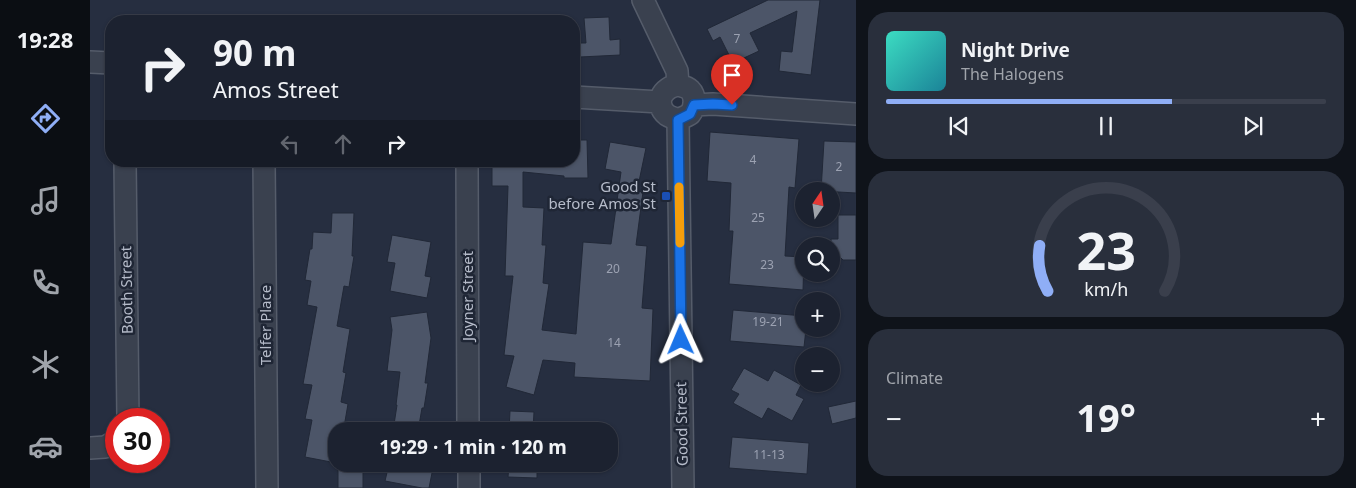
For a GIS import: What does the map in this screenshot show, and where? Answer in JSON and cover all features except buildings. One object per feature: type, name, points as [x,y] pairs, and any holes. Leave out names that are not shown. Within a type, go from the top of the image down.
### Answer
[{"type":"street","points":[[643,0],[677,71],[678,85]]},
{"type":"street","points":[[90,62],[105,63]]},
{"type":"street","points":[[678,85],[690,90],[694,105],[690,114],[678,120],[666,114],[660,102],[665,89],[678,85]]},
{"type":"street","points":[[580,98],[660,102]]},
{"type":"street","points":[[694,105],[713,104],[856,114]]},
{"type":"street","name":"Good Street","points":[[678,120],[683,488]]},
{"type":"street","name":"Booth Street","points":[[125,167],[128,408]]},
{"type":"street","name":"Telfer Place","points":[[264,167],[267,488]]},
{"type":"street","name":"Joyner Street","points":[[467,167],[468,422]]},
{"type":"street","points":[[90,448],[105,447]]},
{"type":"street","points":[[469,472],[469,488]]},
{"type":"slow traffic","points":[[679,187],[680,243]]},
{"type":"place","name":"Good St before Amos St","points":[[666,196]]},
{"type":"route","points":[[681,340],[678,120],[690,114],[694,105],[732,105]]}]
